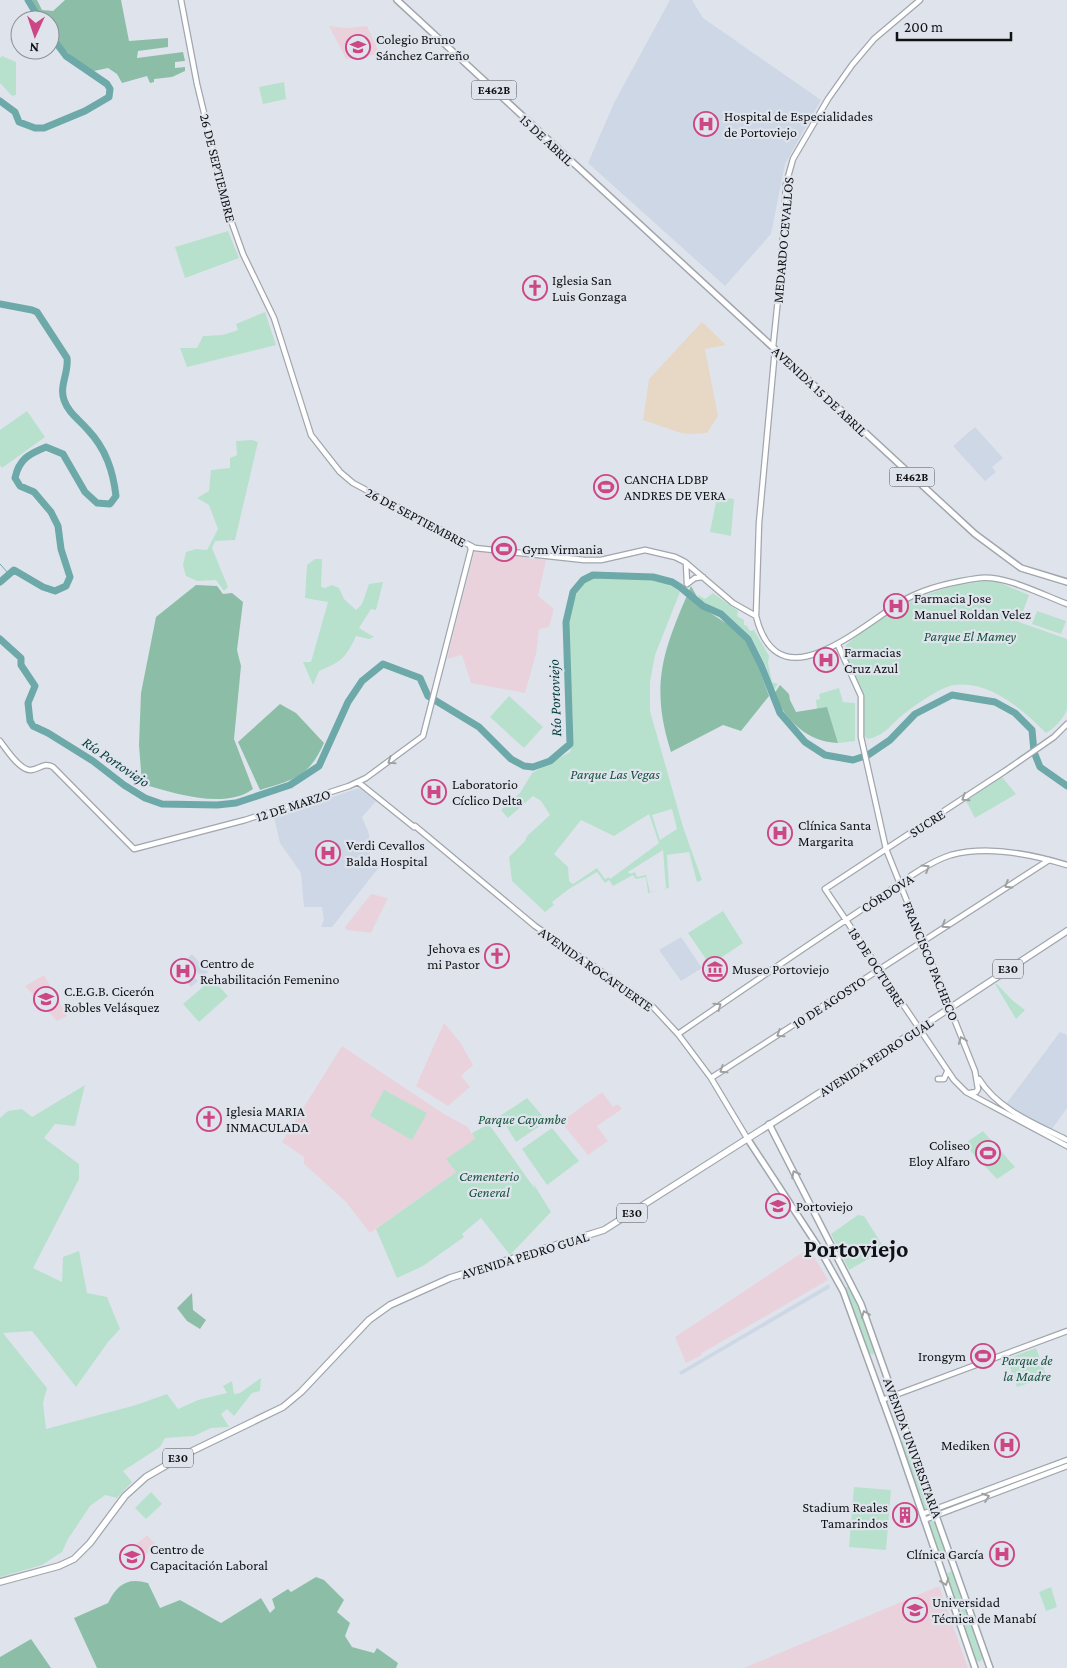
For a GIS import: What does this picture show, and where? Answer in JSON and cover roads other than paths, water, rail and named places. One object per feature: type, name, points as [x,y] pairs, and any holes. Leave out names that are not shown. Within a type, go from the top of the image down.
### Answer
[{"type":"highway","name":"AVENIDA PEDRO GUAL","points":[[0,1582],[59,1566],[74,1559],[90,1543],[125,1496],[146,1477],[184,1455],[283,1407],[301,1392],[370,1320],[390,1305],[450,1278],[604,1230],[918,1029],[1067,930]]},
{"type":"main road","name":"15 DE ABRIL","points":[[397,0],[587,177]]},
{"type":"main road","name":"AVENIDA 15 DE ABRIL","points":[[587,177],[990,546],[1021,568],[1067,582]]},
{"type":"main road","name":"AVENIDA UNIVERSITARIA","points":[[769,1124],[826,1232],[861,1304],[937,1512],[990,1668]]},
{"type":"main road","name":"AVENIDA ROCAFUERTE","points":[[747,1138],[814,1240]]},
{"type":"main road","name":"AVENIDA UNIVERSITARIA","points":[[814,1240],[843,1291],[975,1668]]},
{"type":"main road","points":[[954,1607],[968,1603]]},
{"type":"street","name":"26 DE SEPTIEMBRE","points":[[180,0],[227,210],[243,254],[274,318],[310,435],[348,479],[472,548],[589,561],[645,550],[685,562],[733,603],[756,616]]},
{"type":"street","name":"MEDARDO CEVALLOS","points":[[756,616],[759,523],[781,270],[786,184],[793,159],[828,99],[856,60],[874,40],[920,0]]},
{"type":"street","name":"12 DE MARZO","points":[[0,741],[26,769],[32,770],[46,764],[54,767],[134,849],[245,820],[360,781],[419,741],[423,736],[472,548]]},
{"type":"street","points":[[685,562],[687,584],[695,578],[703,577]]},
{"type":"street","points":[[756,616],[760,630],[770,647],[782,656],[800,656],[838,645],[912,596],[966,580],[996,578],[1067,604]]},
{"type":"street","name":"FRANCISCO PACHECO","points":[[838,645],[861,696],[861,737],[886,849],[975,1071],[988,1092],[1006,1111]]},
{"type":"street","name":"SUCRE","points":[[825,889],[1005,771],[1049,740],[1067,724]]},
{"type":"street","name":"AVENIDA ROCAFUERTE","points":[[360,781],[535,926],[652,1007],[678,1034],[711,1078],[747,1138]]},
{"type":"street","name":"CÓRDOVA","points":[[678,1034],[900,884],[948,856],[970,852],[1006,852],[1067,865]]},
{"type":"street","name":"10 DE AGOSTO","points":[[711,1078],[923,939],[1049,860]]},
{"type":"street","name":"18 DE OCTUBRE","points":[[825,889],[946,1071],[966,1092],[1006,1111]]},
{"type":"street","points":[[938,1079],[946,1078],[946,1071]]},
{"type":"street","points":[[966,1092],[974,1093],[978,1089],[975,1071]]},
{"type":"street","points":[[1006,1111],[1067,1140]]},
{"type":"street","points":[[1006,1111],[1067,1146]]},
{"type":"street","points":[[882,1400],[1067,1331]]},
{"type":"street","points":[[937,1512],[1067,1460]]},
{"type":"street","points":[[923,1517],[1067,1466]]},
{"type":"waterway","name":"Río Portoviejo","points":[[28,0],[34,10]]},
{"type":"waterway","name":"Río Portoviejo","points":[[0,101],[15,112],[19,122],[35,128],[44,128],[85,111],[109,97],[110,89],[107,84],[66,56],[60,48]]},
{"type":"waterway","name":"Río Portoviejo","points":[[0,304],[37,312],[67,358],[63,390],[64,400],[71,413],[85,426],[100,445],[111,469],[116,496],[110,504],[97,503],[85,492],[63,454],[46,447],[30,455],[19,466],[15,478],[20,486],[34,492],[51,512],[58,526],[61,549],[70,577],[66,586],[55,591],[43,587],[14,570],[0,582]]},
{"type":"waterway","points":[[0,564],[8,573]]},
{"type":"waterway","name":"Río Portoviejo","points":[[0,639],[21,658],[21,665],[35,686],[28,703],[30,721],[33,726],[48,733],[93,761],[124,785],[145,798],[162,804],[217,805],[236,803],[290,785],[319,766],[348,702],[362,681],[383,664],[420,678],[428,696],[479,727],[511,759],[524,766],[533,767],[550,761],[570,744],[566,622],[573,592],[583,580],[593,575],[653,577],[672,582],[680,587],[703,606],[721,614],[748,639],[761,665],[780,713],[805,742],[825,755],[853,760],[868,755],[890,740],[915,714],[952,695],[995,702],[1015,713],[1032,730],[1034,752],[1040,767],[1067,786]]},
{"type":"place","name":"Colegio Bruno Sánchez Carreño","points":[[358,47]]},
{"type":"place","name":"Hospital de Especialidades de Portoviejo","points":[[706,124]]},
{"type":"place","name":"Iglesia San Luis Gonzaga","points":[[535,288]]},
{"type":"place","name":"CANCHA LDBP ANDRES DE VERA","points":[[606,487]]},
{"type":"place","name":"Gym Virmania","points":[[504,549]]},
{"type":"place","name":"Farmacia Jose Manuel Roldan Velez","points":[[896,606]]},
{"type":"place","name":"Farmacias Cruz Azul","points":[[826,660]]},
{"type":"place","name":"Laboratorio Cíclico Delta","points":[[434,792]]},
{"type":"place","name":"Clínica Santa Margarita","points":[[780,833]]},
{"type":"place","name":"Verdi Cevallos Balda Hospital","points":[[328,853]]},
{"type":"place","name":"Jehova es mi Pastor","points":[[497,956]]},
{"type":"place","name":"Museo Portoviejo","points":[[715,969]]},
{"type":"place","name":"Centro de Rehabilitación Femenino","points":[[183,971]]},
{"type":"place","name":"C.E.G.B. Cicerón Robles Velásquez","points":[[46,999]]},
{"type":"place","name":"Iglesia MARIA INMACULADA","points":[[209,1119]]},
{"type":"place","name":"Coliseo Eloy Alfaro","points":[[988,1153]]},
{"type":"place","name":"Portoviejo","points":[[778,1206]]},
{"type":"place","name":"Irongym","points":[[983,1356]]},
{"type":"place","name":"Mediken","points":[[1007,1445]]},
{"type":"place","name":"Stadium Reales Tamarindos","points":[[905,1515]]},
{"type":"place","name":"Clínica García","points":[[1002,1554]]},
{"type":"place","name":"Centro de Capacitación Laboral","points":[[132,1557]]},
{"type":"place","name":"Universidad Técnica de Manabí","points":[[915,1610]]},
{"type":"district","name":"Portoviejo","points":[[856,1248]]},
{"type":"park label","name":"Parque El Mamey","points":[[970,636]]},
{"type":"park label","name":"Parque Las Vegas","points":[[615,774]]},
{"type":"park label","name":"Parque Cayambe","points":[[522,1119]]},
{"type":"park label","name":"Cementerio General","points":[[489,1184]]},
{"type":"park label","name":"Parque de la Madre","points":[[1027,1368]]}]
